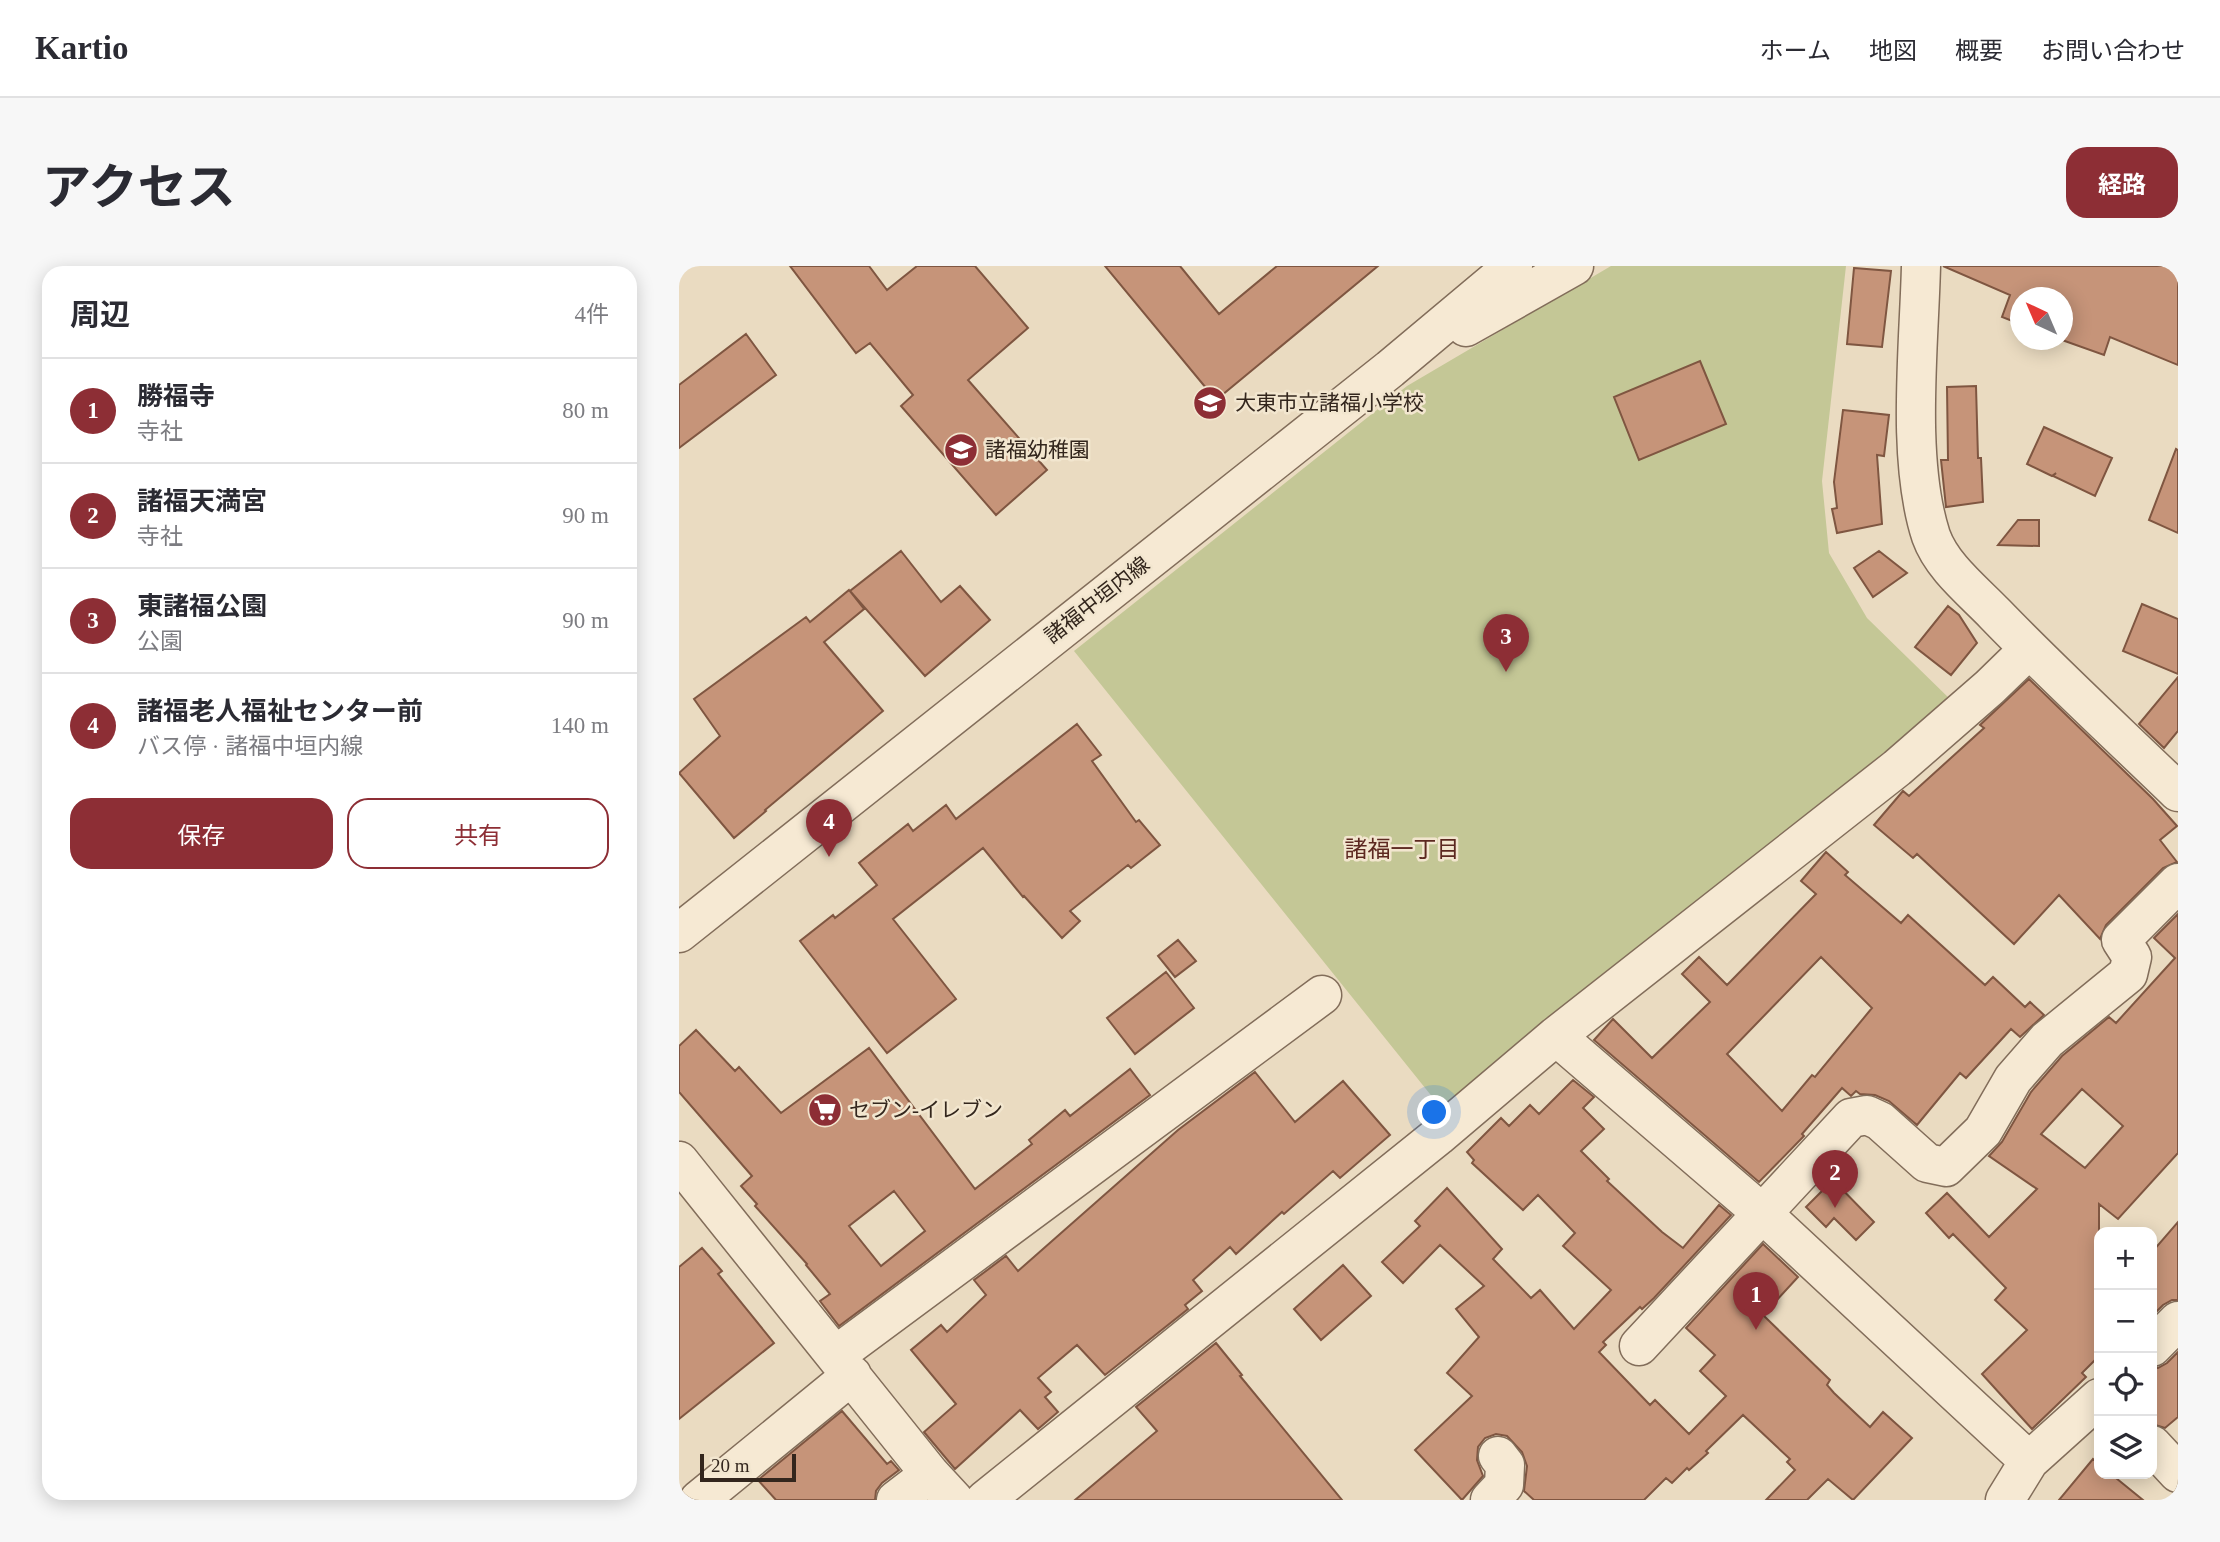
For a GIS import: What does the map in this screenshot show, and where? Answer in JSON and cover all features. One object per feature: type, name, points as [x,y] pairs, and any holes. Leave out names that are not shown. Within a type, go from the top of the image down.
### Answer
[{"type":"street","points":[[1390,369],[1482,266]]},
{"type":"street","name":"諸福中垣内線","points":[[679,933],[1390,369],[1513,266]]},
{"type":"street","points":[[1390,369],[1548,283],[1574,266]]},
{"type":"street","points":[[1921,266],[1917,399],[1919,475],[1932,539],[1949,567],[2029,649],[2178,792]]},
{"type":"street","points":[[985,1500],[1438,1136],[1556,1036],[1898,768],[2029,649]]},
{"type":"street","points":[[1639,1346],[1851,1118],[1867,1115],[1880,1121],[1927,1163],[1946,1167],[1983,1130],[2013,1079],[2047,1040],[2127,974],[2132,957],[2121,940],[2178,883]]},
{"type":"street","points":[[699,1500],[844,1365],[1322,995]]},
{"type":"street","points":[[1556,1036],[1763,1214],[2029,1461]]},
{"type":"street","points":[[679,1161],[942,1487],[896,1500]]},
{"type":"street","points":[[2157,1341],[2178,1321]]},
{"type":"street","points":[[2004,1500],[2029,1461],[2094,1402]]},
{"type":"street","points":[[2157,1450],[2178,1473]]},
{"type":"green space","points":[[1611,266],[1846,266],[1822,481],[1829,553],[1867,618],[1953,702],[1442,1109],[1074,651],[1407,386]]},
{"type":"building","points":[[790,266],[869,266],[887,290],[917,266],[975,266],[1028,328],[968,380],[1047,470],[996,515],[901,406],[913,395],[870,343],[856,353]]},
{"type":"building","points":[[1105,266],[1180,266],[1219,314],[1277,266],[1378,266],[1216,400]]},
{"type":"building","points":[[1943,266],[2168,266],[2178,270],[2178,365],[2110,337],[2104,355],[2073,344],[2073,287],[2010,287],[2010,295]]},
{"type":"building","points":[[1854,268],[1891,271],[1882,347],[1847,344]]},
{"type":"building","points":[[2010,295],[2010,320],[2002,317]]},
{"type":"building","points":[[746,334],[776,375],[679,448],[679,385]]},
{"type":"building","points":[[1700,361],[1726,424],[1639,460],[1614,397]]},
{"type":"building","points":[[1976,386],[1978,458],[1981,458],[1983,502],[1946,507],[1941,460],[1948,460],[1947,387]]},
{"type":"building","points":[[1843,410],[1889,415],[1884,456],[1877,455],[1882,524],[1837,533],[1832,509],[1837,508],[1834,482]]},
{"type":"building","points":[[2044,427],[2112,458],[2095,496],[2053,476],[2056,473],[2052,476],[2027,464]]},
{"type":"building","points":[[2176,449],[2178,450],[2178,533],[2149,520]]},
{"type":"building","points":[[2018,520],[2039,520],[2039,546],[1998,545]]},
{"type":"building","points":[[901,551],[941,602],[960,586],[990,620],[925,676],[850,591]]},
{"type":"building","points":[[1879,551],[1907,573],[1873,597],[1854,568]]},
{"type":"building","points":[[849,590],[864,609],[824,642],[883,711],[734,838],[679,773],[720,736],[694,699],[806,617],[810,622]]},
{"type":"building","points":[[2142,604],[2178,619],[2178,674],[2123,651]]},
{"type":"building","points":[[1948,606],[1959,615],[1977,643],[1951,675],[1915,647]]},
{"type":"building","points":[[2178,677],[2178,731],[2164,748],[2139,724]]},
{"type":"building","points":[[2029,679],[2153,799],[2177,826],[2160,840],[2177,862],[2163,868],[2106,925],[2100,939],[2059,895],[2014,944],[1917,854],[1913,858],[1874,825],[1903,791],[1909,796],[1984,728],[1980,725]]},
{"type":"building","points":[[1077,724],[1101,755],[1092,761],[1136,822],[1139,820],[1160,845],[1131,868],[1128,865],[1070,911],[1080,921],[1062,938],[1023,897],[983,848],[893,919],[956,999],[887,1053],[800,941],[877,885],[859,863],[908,824],[913,831],[946,805],[956,819]]},
{"type":"building","points":[[1826,852],[1848,872],[1845,875],[1901,923],[1908,915],[1985,985],[1993,977],[2025,1007],[2030,1002],[2044,1015],[2020,1037],[2011,1029],[1966,1078],[1960,1073],[1917,1125],[1889,1101],[1856,1091],[1851,1096],[1842,1088],[1802,1134],[1804,1136],[1759,1182],[1594,1040],[1613,1019],[1652,1058],[1710,1002],[1682,974],[1699,957],[1727,985],[1816,894],[1801,881]],"holes":[[[1821,957],[1872,1008],[1815,1077],[1812,1075],[1782,1111],[1727,1054]]]},
{"type":"building","points":[[2178,914],[2178,1153],[2118,1219],[2099,1204],[2099,1227],[2094,1227],[2094,1361],[2082,1373],[2086,1377],[2032,1429],[1982,1374],[2027,1330],[1995,1300],[2006,1288],[1953,1234],[1949,1238],[1926,1213],[1947,1193],[1989,1237],[2037,1189],[1989,1156],[2002,1142],[2031,1092],[2062,1056],[2109,1017],[2116,1023],[2175,958],[2154,938]],"holes":[[[2082,1089],[2123,1126],[2085,1168],[2041,1134]]]},
{"type":"building","points":[[1178,940],[1196,961],[1175,977],[1158,956]]},
{"type":"building","points":[[1166,972],[1194,1008],[1135,1054],[1107,1018]]},
{"type":"building","points":[[696,1030],[735,1071],[739,1067],[781,1113],[869,1048],[975,1189],[1032,1144],[1029,1140],[1065,1110],[1070,1116],[1130,1069],[1150,1095],[839,1326],[820,1301],[830,1294],[741,1186],[752,1176],[679,1092],[679,1046]],"holes":[[[894,1191],[925,1231],[881,1266],[849,1226]]]},
{"type":"building","points":[[1255,1072],[1295,1122],[1343,1081],[1390,1135],[1340,1178],[1333,1171],[1236,1254],[1230,1247],[1193,1280],[1202,1291],[1185,1305],[1188,1309],[1105,1375],[1077,1345],[1038,1378],[1051,1392],[1045,1397],[1058,1412],[1038,1429],[1020,1410],[955,1469],[924,1432],[956,1404],[911,1350],[941,1325],[947,1332],[986,1295],[974,1280],[1006,1256],[1018,1271],[1178,1130]]},
{"type":"building","points":[[1573,1080],[1594,1097],[1583,1108],[1604,1129],[1581,1151],[1609,1179],[1607,1181],[1662,1232],[1683,1248],[1719,1205],[1731,1215],[1654,1298],[1642,1309],[1640,1307],[1603,1342],[1606,1345],[1599,1352],[1650,1405],[1655,1400],[1689,1434],[1726,1396],[1700,1371],[1715,1355],[1686,1328],[1763,1244],[1798,1277],[1763,1315],[1830,1380],[1827,1385],[1870,1427],[1883,1412],[1912,1438],[1853,1500],[1828,1479],[1807,1500],[1766,1500],[1795,1470],[1787,1462],[1790,1459],[1743,1415],[1689,1470],[1687,1468],[1672,1483],[1666,1478],[1644,1500],[1534,1500],[1524,1491],[1527,1466],[1522,1452],[1507,1436],[1496,1434],[1485,1438],[1478,1447],[1477,1460],[1483,1476],[1462,1500],[1415,1450],[1472,1396],[1447,1373],[1479,1337],[1456,1309],[1484,1286],[1440,1245],[1403,1283],[1382,1262],[1420,1226],[1415,1221],[1447,1188],[1502,1249],[1493,1259],[1531,1298],[1540,1290],[1574,1329],[1611,1290],[1563,1246],[1575,1233],[1538,1195],[1523,1210],[1472,1163],[1474,1160],[1467,1152],[1501,1118],[1509,1126],[1530,1105],[1539,1114]]},
{"type":"building","points":[[1833,1180],[1874,1222],[1856,1240],[1834,1218],[1826,1227],[1806,1207]]},
{"type":"building","points":[[2178,1222],[2178,1300],[2172,1300],[2157,1311],[2157,1290],[2157,1246]]},
{"type":"building","points":[[702,1248],[722,1271],[718,1274],[774,1343],[679,1419],[679,1267]]},
{"type":"building","points":[[1343,1265],[1371,1296],[1321,1340],[1294,1309]]},
{"type":"building","points":[[1216,1343],[1342,1500],[1075,1500],[1157,1431],[1136,1407]]},
{"type":"building","points":[[2178,1352],[2178,1417],[2165,1428],[2157,1426],[2157,1368]]},
{"type":"building","points":[[842,1411],[887,1464],[891,1461],[899,1470],[882,1483],[876,1491],[875,1500],[776,1500],[758,1480]]},
{"type":"building","points":[[2093,1459],[2094,1479],[2117,1479],[2143,1500],[2059,1500]]},
{"type":"place","name":"大東市立諸福小学校","points":[[1210,403]]},
{"type":"place","name":"諸福幼稚園","points":[[961,450]]},
{"type":"place","name":"東諸福公園","points":[[1506,672]]},
{"type":"place","name":"諸福老人福祉センター前","points":[[829,857]]},
{"type":"place","name":"セブン-イレブン","points":[[825,1110]]},
{"type":"place","name":"諸福天満宮","points":[[1835,1208]]},
{"type":"place","name":"勝福寺","points":[[1756,1330]]},
{"type":"district","name":"諸福一丁目","points":[[1402,849]]}]
